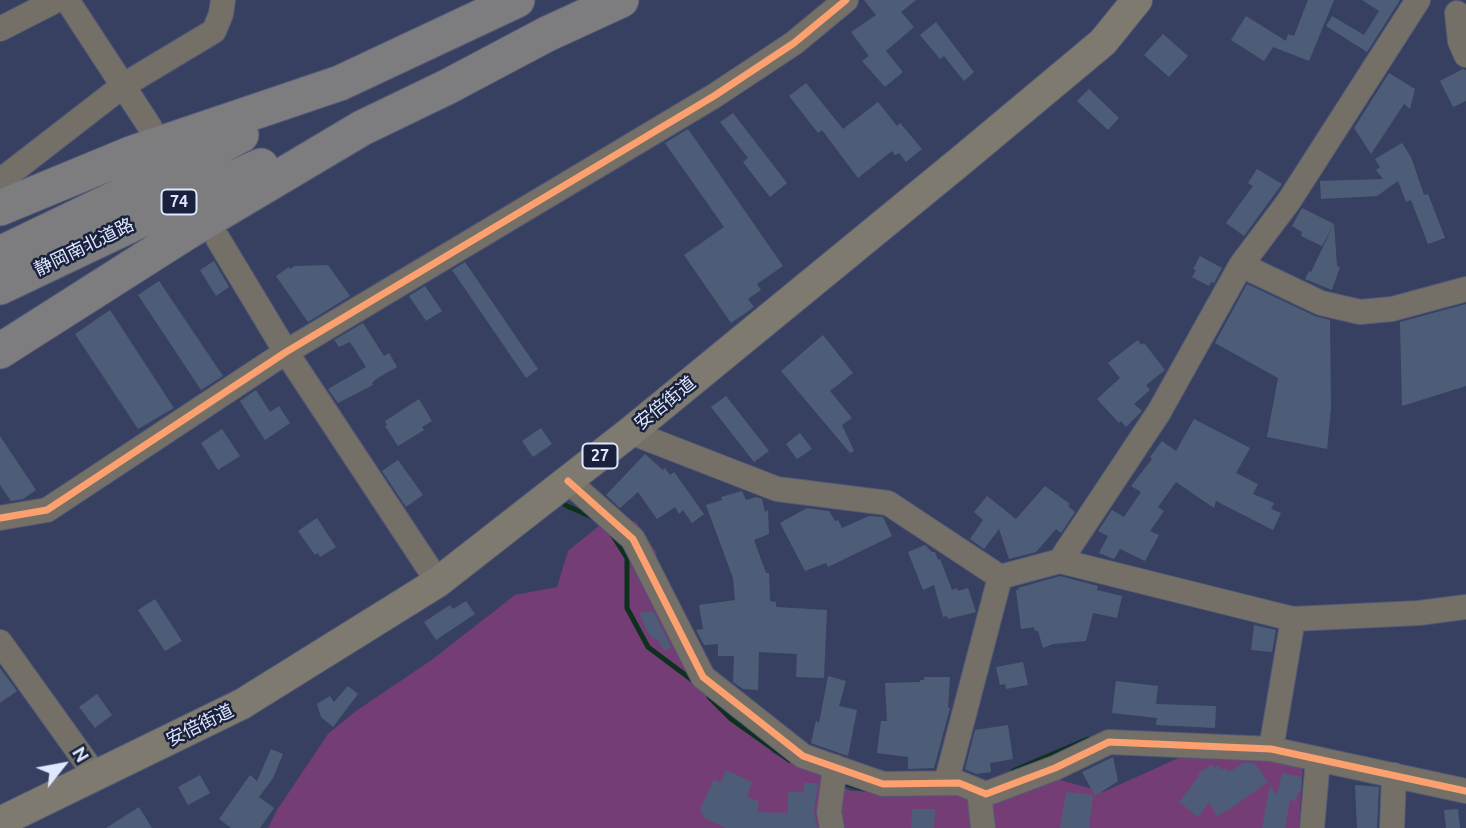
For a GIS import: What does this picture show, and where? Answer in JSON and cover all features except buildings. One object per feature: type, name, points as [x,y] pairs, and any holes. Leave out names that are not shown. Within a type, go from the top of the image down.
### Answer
[{"type":"highway","points":[[0,208],[133,153],[340,83],[517,0]]},
{"type":"highway","points":[[0,351],[187,232],[362,128],[547,34],[621,0]]},
{"type":"highway","name":"静岡南北道路","points":[[0,254],[154,180],[340,83]]},
{"type":"highway","name":"静岡南北道路","points":[[0,287],[179,202],[285,156],[362,128]]},
{"type":"main road","name":"安倍街道","points":[[0,822],[242,704],[438,582],[630,432],[1103,42],[1137,0]]},
{"type":"street","points":[[0,29],[57,0]]},
{"type":"street","points":[[67,0],[150,127]]},
{"type":"street","points":[[0,181],[124,85],[214,31],[222,14],[223,0]]},
{"type":"street","points":[[0,518],[47,510],[286,352],[714,96],[794,43],[846,0]]},
{"type":"street","points":[[1060,561],[1159,412],[1241,265],[1289,201],[1418,0]]},
{"type":"street","points":[[1454,11],[1460,41],[1466,55]]},
{"type":"street","points":[[218,239],[286,352],[438,582]]},
{"type":"street","points":[[1241,265],[1321,303],[1360,312],[1392,309],[1466,289]]},
{"type":"street","points":[[630,432],[777,489],[888,503],[1000,577],[1060,561],[1293,619],[1419,613],[1466,607]]},
{"type":"street","points":[[568,481],[633,540],[703,677],[803,757],[834,776],[883,784],[959,783],[986,794],[1055,768],[1109,743],[1271,749],[1466,791]]},
{"type":"street","points":[[946,783],[1000,577]]},
{"type":"street","points":[[1271,749],[1293,619]]},
{"type":"street","points":[[0,642],[96,776]]},
{"type":"street","points":[[1312,828],[1318,759]]},
{"type":"street","points":[[1392,828],[1394,775]]},
{"type":"street","points":[[832,828],[829,812],[834,776]]},
{"type":"street","points":[[979,791],[983,828]]},
{"type":"shaded area","points":[[611,516],[636,522],[656,552],[659,602],[714,692],[773,753],[851,791],[956,791],[1042,775],[1103,792],[1212,743],[1303,766],[1299,828],[268,828],[328,734],[356,711],[433,659],[515,595],[557,587],[568,551]]},
{"type":"waterway","points":[[565,505],[594,518]]},
{"type":"waterway","points":[[613,536],[627,558],[627,608],[648,647],[692,680]]},
{"type":"waterway","points":[[709,697],[731,719],[789,760]]},
{"type":"waterway","points":[[1013,771],[1088,739]]},
{"type":"waterway","points":[[840,782],[864,789]]},
{"type":"cycle path","points":[[0,518],[47,510],[286,352],[714,96],[794,43],[846,0]]},
{"type":"cycle path","points":[[568,481],[633,539],[703,677],[803,756],[883,784],[959,783],[986,794],[1055,768],[1109,742],[1271,749],[1466,791]]}]
